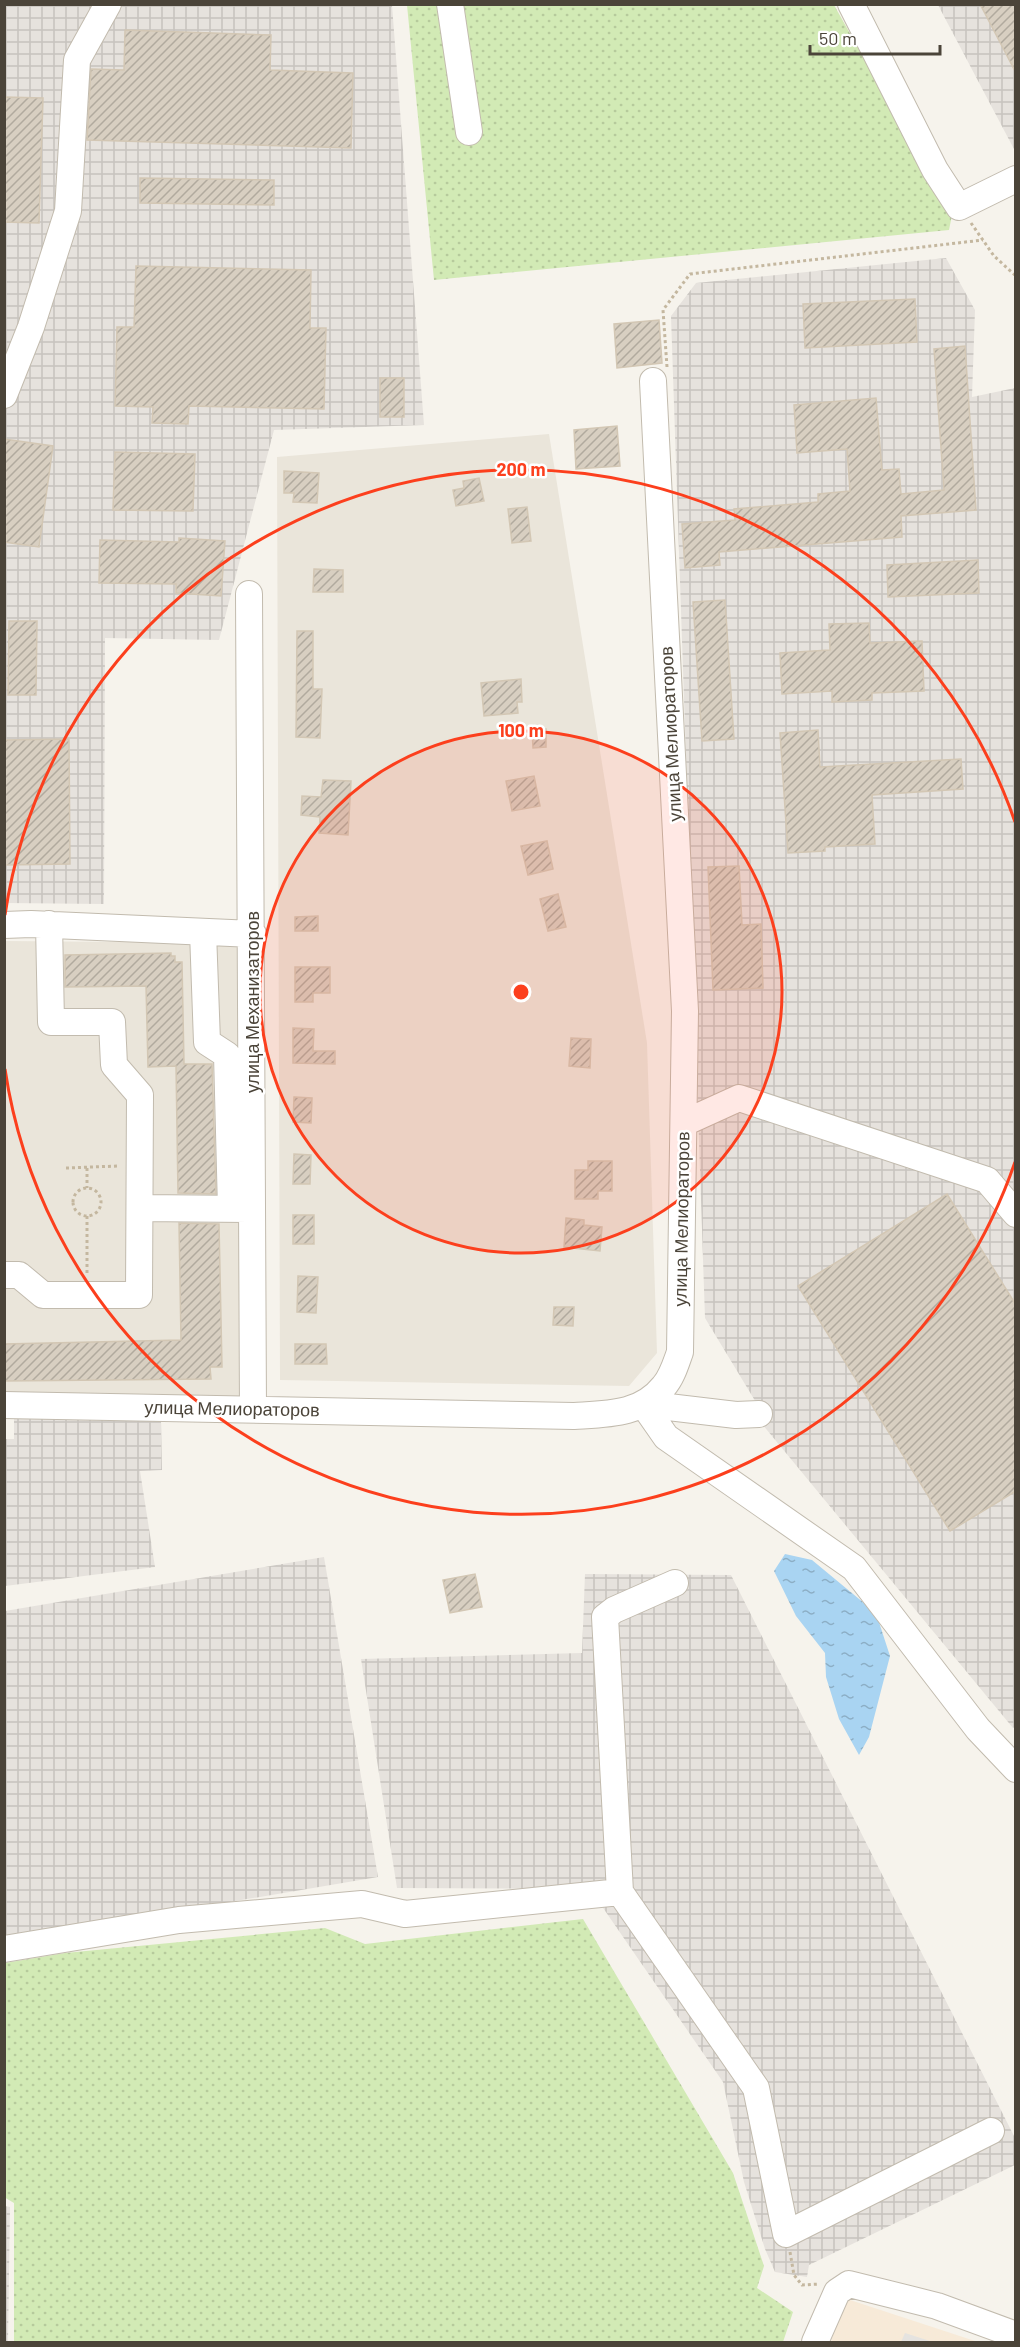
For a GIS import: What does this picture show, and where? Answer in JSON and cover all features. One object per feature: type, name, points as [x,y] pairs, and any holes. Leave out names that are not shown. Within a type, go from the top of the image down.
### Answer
[{"type":"street","points":[[4,395],[31,327],[68,211],[77,60],[108,4]]},
{"type":"street","points":[[450,4],[469,132]]},
{"type":"street","points":[[851,4],[935,170],[959,207],[1016,179]]},
{"type":"street","name":"улица Мелиораторов","points":[[4,1405],[253,1409],[416,1415],[574,1416],[622,1413],[643,1404],[665,1386],[681,1352],[685,1011],[653,381]]},
{"type":"street","name":"улица Механизаторов","points":[[249,594],[253,934],[242,1209],[253,1409]]},
{"type":"street","points":[[4,925],[49,924],[253,934]]},
{"type":"street","points":[[4,1275],[20,1275],[43,1295],[139,1295],[140,1095],[114,1065],[112,1022],[51,1022],[49,924]]},
{"type":"street","points":[[140,1208],[242,1209],[227,1055],[207,1042],[203,932]]},
{"type":"street","points":[[684,1123],[739,1098],[987,1180],[1016,1215]]},
{"type":"street","points":[[643,1404],[736,1415],[759,1414]]},
{"type":"street","points":[[643,1404],[666,1437],[854,1568],[978,1729],[1016,1768]]},
{"type":"street","points":[[675,1583],[614,1610],[605,1617],[620,1893],[756,2088],[786,2234],[991,2131]]},
{"type":"street","points":[[4,1949],[190,1919],[362,1904],[405,1914],[620,1893]]},
{"type":"street","points":[[815,2343],[837,2292],[849,2284],[937,2306],[1016,2335]]},
{"type":"path","points":[[959,207],[994,256],[1016,276]]},
{"type":"path","points":[[653,381],[667,367],[663,310],[690,274],[983,240]]},
{"type":"path","points":[[66,1168],[140,1165]]},
{"type":"path","points":[[87,1168],[87,1188]]},
{"type":"path","points":[[87,1188],[96,1192],[100,1203],[94,1214],[87,1216],[77,1212],[73,1201],[79,1190],[87,1188]]},
{"type":"path","points":[[87,1216],[87,1295]]},
{"type":"path","points":[[786,2234],[794,2275],[801,2285],[823,2284],[837,2292]]},
{"type":"shaded area","points":[[5,5],[392,5],[424,425],[274,430],[219,640],[105,638],[104,904],[5,903]]},
{"type":"shaded area","points":[[938,5],[1015,5],[1015,151]]},
{"type":"shaded area","points":[[946,258],[975,310],[972,397],[1015,388],[1016,1726],[1013,1728],[757,1418],[757,1404],[705,1318],[671,316],[696,283]]},
{"type":"shaded area","points":[[549,434],[647,1043],[657,1353],[629,1386],[280,1380],[277,457]]},
{"type":"shaded area","points":[[5,941],[240,943],[241,1402],[5,1394]]},
{"type":"shaded area","points":[[14,1411],[161,1421],[162,1470],[140,1471],[155,1567],[5,1586],[4,1439],[14,1439]]},
{"type":"shaded area","points":[[324,1557],[378,1877],[5,1940],[5,1611]]},
{"type":"shaded area","points":[[585,1574],[731,1575],[1015,2138],[1015,2165],[809,2265],[807,2277],[775,2272],[765,2249],[744,2182],[723,2082],[590,1889],[397,1888],[361,1659],[582,1653]]},
{"type":"shaded area","points":[[5,2206],[10,2207],[8,2342],[4,2342]]},
{"type":"shaded area","points":[[844,2298],[978,2342],[831,2342]]},
{"type":"shaded area","points":[[905,2333],[933,2342],[901,2342]]},
{"type":"green space","points":[[407,5],[834,5],[952,215],[949,230],[434,280]]},
{"type":"green space","points":[[583,1919],[733,2173],[764,2266],[757,2288],[793,2312],[783,2342],[14,2342],[14,2203],[4,2197],[5,1963],[65,1953],[325,1928],[365,1944]]},
{"type":"water","points":[[785,1554],[812,1560],[876,1613],[890,1656],[869,1737],[859,1755],[839,1719],[826,1677],[825,1653],[796,1616],[774,1571]]},
{"type":"building","points":[[980,4],[1016,4],[1016,73]]},
{"type":"building","points":[[125,30],[271,35],[270,70],[353,73],[351,148],[87,140],[91,69],[124,70]]},
{"type":"building","points":[[4,97],[43,98],[39,223],[4,222]]},
{"type":"building","points":[[140,178],[274,180],[274,205],[140,203]]},
{"type":"building","points":[[136,266],[311,270],[310,328],[326,328],[324,409],[189,406],[188,424],[152,423],[153,407],[115,406],[117,327],[134,327]]},
{"type":"building","points":[[915,299],[917,342],[805,348],[803,304]]},
{"type":"building","points":[[659,320],[662,363],[617,368],[614,324]]},
{"type":"building","points":[[965,346],[976,510],[901,516],[902,537],[719,552],[720,565],[685,568],[682,524],[735,520],[734,509],[818,502],[818,494],[850,491],[847,449],[797,453],[794,405],[876,398],[882,470],[899,469],[901,494],[944,490],[934,349]]},
{"type":"building","points":[[380,378],[404,378],[404,417],[380,417]]},
{"type":"building","points":[[617,426],[620,466],[576,469],[574,430]]},
{"type":"building","points":[[4,439],[53,446],[39,547],[4,542]]},
{"type":"building","points":[[115,452],[195,454],[193,511],[113,510]]},
{"type":"building","points":[[284,471],[319,473],[317,503],[293,502],[294,493],[284,493]]},
{"type":"building","points":[[479,478],[484,501],[456,506],[453,490],[464,488],[463,481]]},
{"type":"building","points":[[527,507],[531,541],[512,543],[508,509]]},
{"type":"building","points":[[179,538],[225,541],[221,596],[176,593],[176,584],[99,583],[100,540],[179,542]]},
{"type":"building","points":[[978,560],[979,593],[888,597],[887,565]]},
{"type":"building","points":[[314,569],[343,570],[343,592],[313,592]]},
{"type":"building","points":[[725,600],[734,739],[702,741],[693,602]]},
{"type":"building","points":[[9,621],[37,621],[36,695],[8,695]]},
{"type":"building","points":[[869,623],[870,643],[922,641],[924,691],[872,693],[872,700],[832,702],[832,691],[782,694],[780,653],[830,650],[829,624]]},
{"type":"building","points":[[297,631],[313,631],[313,689],[322,689],[320,738],[296,737]]},
{"type":"building","points":[[521,679],[522,702],[517,702],[518,713],[484,716],[481,683]]},
{"type":"building","points":[[532,729],[546,729],[546,747],[533,748]]},
{"type":"building","points":[[818,730],[820,767],[961,759],[963,789],[872,795],[875,844],[825,847],[825,851],[788,853],[780,733]]},
{"type":"building","points":[[69,739],[70,864],[4,865],[4,740]]},
{"type":"building","points":[[534,776],[540,806],[512,811],[506,781]]},
{"type":"building","points":[[323,780],[351,781],[348,835],[319,833],[320,817],[301,815],[302,796],[321,797]]},
{"type":"building","points":[[547,841],[553,869],[528,875],[521,846]]},
{"type":"building","points":[[739,866],[742,925],[761,924],[763,988],[713,990],[708,867]]},
{"type":"building","points":[[558,894],[566,927],[548,931],[540,899]]},
{"type":"building","points":[[318,916],[318,931],[295,931],[295,917]]},
{"type":"building","points":[[171,953],[171,956],[175,956],[175,962],[182,962],[184,1064],[212,1064],[216,1194],[178,1193],[176,1066],[148,1067],[146,986],[65,987],[65,955]]},
{"type":"building","points":[[295,967],[330,967],[330,993],[313,993],[313,1002],[295,1002]]},
{"type":"building","points":[[293,1028],[314,1029],[313,1051],[335,1051],[335,1064],[293,1063]]},
{"type":"building","points":[[571,1038],[591,1039],[590,1068],[569,1066]]},
{"type":"building","points":[[294,1097],[312,1098],[311,1123],[293,1122]]},
{"type":"building","points":[[294,1154],[311,1155],[310,1184],[293,1184]]},
{"type":"building","points":[[588,1161],[612,1161],[612,1191],[598,1191],[598,1199],[575,1199],[575,1170],[588,1170]]},
{"type":"building","points":[[947,1194],[1016,1305],[1016,1491],[950,1531],[798,1286]]},
{"type":"building","points":[[293,1215],[314,1215],[314,1244],[293,1244]]},
{"type":"building","points":[[566,1218],[584,1220],[584,1225],[602,1227],[600,1251],[564,1247]]},
{"type":"building","points":[[179,1223],[219,1224],[222,1367],[210,1367],[211,1379],[4,1381],[4,1344],[181,1340]]},
{"type":"building","points":[[298,1276],[318,1277],[316,1313],[297,1312]]},
{"type":"building","points":[[554,1307],[574,1307],[573,1326],[553,1325]]},
{"type":"building","points":[[295,1344],[326,1344],[327,1364],[295,1364]]},
{"type":"building","points":[[475,1574],[482,1607],[450,1613],[443,1580]]}]
